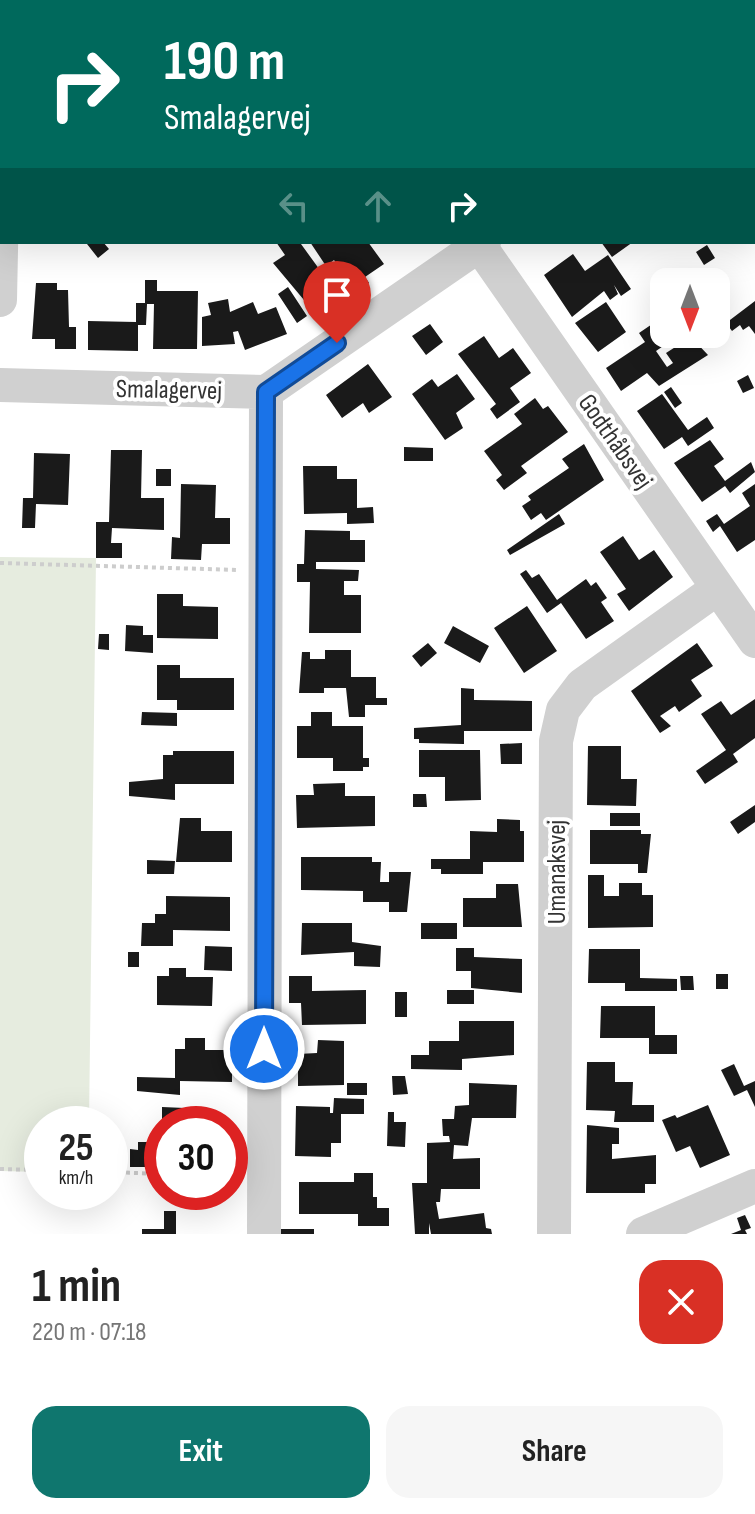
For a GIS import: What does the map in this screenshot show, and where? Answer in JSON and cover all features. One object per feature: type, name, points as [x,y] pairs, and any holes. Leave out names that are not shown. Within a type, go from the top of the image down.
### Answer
[{"type":"street","points":[[0,300],[1,244]]},
{"type":"street","points":[[264,1234],[266,392],[479,244]]},
{"type":"street","name":"Godthåbsvej","points":[[481,244],[755,641]]},
{"type":"street","name":"Smalagervej","points":[[0,385],[266,392]]},
{"type":"street","name":"Umanaksvej","points":[[554,1234],[556,741],[563,710],[582,685],[718,588]]},
{"type":"street","points":[[643,1234],[755,1186]]},
{"type":"path","points":[[0,563],[265,571]]},
{"type":"path","points":[[0,1169],[24,1170]]},
{"type":"shaded area","points":[[0,557],[96,558],[89,1106],[24,1106],[24,1172],[0,1171]]},
{"type":"building","points":[[87,244],[105,244],[109,249],[98,258]]},
{"type":"building","points":[[277,244],[301,244],[338,295],[314,312],[273,263],[285,255]]},
{"type":"building","points":[[311,244],[369,244],[384,264],[365,277],[369,283],[357,292],[334,260],[326,266]]},
{"type":"building","points":[[602,244],[630,244],[612,257]]},
{"type":"building","points":[[707,245],[715,258],[704,265],[696,252]]},
{"type":"building","points":[[573,254],[585,271],[608,255],[631,289],[621,296],[614,285],[618,294],[610,300],[604,291],[572,317],[544,275]]},
{"type":"building","points":[[145,280],[157,280],[157,291],[198,291],[197,349],[153,349],[154,304],[147,304],[146,325],[138,325],[138,351],[88,350],[88,321],[136,322],[136,303],[145,303]]},
{"type":"building","points":[[36,283],[57,283],[57,290],[68,290],[69,327],[76,327],[76,349],[55,349],[55,339],[32,339]]},
{"type":"building","points":[[288,287],[307,316],[297,323],[278,294]]},
{"type":"building","points":[[228,299],[230,312],[253,302],[258,314],[276,307],[287,334],[245,350],[238,331],[233,332],[235,344],[202,346],[202,317],[211,315],[208,303]]},
{"type":"building","points":[[755,301],[755,334],[749,326],[743,330],[740,325],[732,331],[730,320]]},
{"type":"building","points":[[606,302],[626,332],[598,352],[575,323]]},
{"type":"building","points":[[430,324],[443,342],[426,355],[412,336]]},
{"type":"building","points":[[650,326],[650,348],[660,348],[656,351],[667,367],[673,363],[666,353],[674,348],[701,348],[708,355],[659,386],[647,373],[621,391],[606,368],[645,342],[639,333]]},
{"type":"building","points":[[484,336],[499,358],[513,348],[531,373],[510,388],[520,402],[497,419],[490,409],[496,404],[458,354]]},
{"type":"building","points":[[368,364],[392,397],[369,413],[363,403],[342,418],[326,395]]},
{"type":"building","points":[[457,374],[475,399],[456,413],[463,428],[445,440],[412,394],[432,379],[438,387]]},
{"type":"building","points":[[748,375],[754,388],[743,393],[737,381]]},
{"type":"building","points":[[671,387],[682,403],[675,408],[664,392]]},
{"type":"building","points":[[662,394],[688,430],[707,417],[714,428],[688,446],[682,437],[664,449],[637,411]]},
{"type":"building","points":[[535,398],[543,409],[548,406],[568,432],[521,466],[527,473],[504,490],[496,480],[502,475],[484,451],[522,424],[514,414]]},
{"type":"building","points":[[710,440],[724,459],[714,466],[725,481],[751,462],[755,472],[730,493],[725,486],[702,502],[674,463]]},
{"type":"building","points":[[584,444],[604,480],[546,520],[541,513],[531,520],[522,506],[531,500],[528,496],[569,468],[562,459]]},
{"type":"building","points":[[404,447],[433,448],[433,461],[404,461]]},
{"type":"building","points":[[111,450],[142,450],[141,498],[164,498],[164,530],[112,528],[111,543],[122,543],[122,558],[96,558],[96,522],[109,522]]},
{"type":"building","points":[[34,453],[70,454],[68,505],[36,504],[35,528],[22,528],[23,498],[33,498]]},
{"type":"building","points":[[303,466],[337,466],[337,479],[357,479],[357,508],[373,507],[374,523],[347,524],[347,513],[304,514]]},
{"type":"building","points":[[156,469],[171,469],[171,486],[156,486]]},
{"type":"building","points":[[181,484],[216,485],[215,518],[230,518],[230,544],[202,544],[201,560],[171,559],[172,537],[180,538]]},
{"type":"building","points":[[755,484],[755,540],[737,552],[720,526],[713,532],[706,521],[717,514],[724,524],[750,506],[742,493]]},
{"type":"building","points":[[559,514],[565,524],[510,555],[507,550]]},
{"type":"building","points":[[305,530],[350,531],[350,540],[365,540],[365,562],[316,562],[316,569],[359,570],[358,581],[344,581],[344,595],[361,595],[361,633],[309,633],[310,582],[297,582],[297,564],[304,564]]},
{"type":"building","points":[[623,536],[639,560],[654,550],[673,577],[629,611],[617,594],[626,589],[600,552]]},
{"type":"building","points":[[526,570],[532,578],[539,574],[557,600],[586,579],[591,586],[596,582],[607,598],[601,602],[614,621],[586,639],[561,603],[547,613],[520,574]]},
{"type":"building","points":[[157,594],[183,594],[183,606],[218,607],[218,639],[157,638]]},
{"type":"building","points":[[527,606],[557,651],[524,673],[494,628]]},
{"type":"building","points":[[126,625],[143,626],[143,635],[153,635],[153,653],[125,651]]},
{"type":"building","points":[[453,626],[489,646],[480,663],[444,643]]},
{"type":"building","points":[[99,634],[109,634],[109,650],[98,649]]},
{"type":"building","points":[[428,643],[437,653],[421,667],[412,656]]},
{"type":"building","points":[[697,643],[713,666],[691,680],[702,696],[679,712],[675,706],[660,716],[671,726],[660,733],[631,691]]},
{"type":"building","points":[[325,650],[351,650],[351,677],[376,677],[376,698],[387,698],[387,705],[365,705],[365,717],[349,717],[346,688],[324,688],[324,693],[299,693],[302,652],[310,652],[310,659],[325,659]]},
{"type":"building","points":[[157,665],[180,665],[180,678],[234,678],[234,710],[177,710],[177,700],[157,700]]},
{"type":"building","points":[[461,688],[474,689],[474,700],[532,701],[532,731],[464,731],[464,744],[419,743],[419,739],[414,739],[414,728],[461,725]]},
{"type":"building","points":[[755,699],[755,738],[733,754],[738,762],[705,784],[696,771],[726,750],[701,714],[721,701],[731,715]]},
{"type":"building","points":[[142,712],[177,713],[177,726],[141,725]]},
{"type":"building","points":[[311,712],[332,712],[332,726],[363,726],[363,758],[369,758],[369,767],[363,767],[363,771],[333,771],[333,758],[297,758],[297,726],[311,726]]},
{"type":"building","points":[[522,743],[522,764],[501,764],[500,744]]},
{"type":"building","points":[[588,746],[621,746],[621,779],[637,779],[636,806],[587,805]]},
{"type":"building","points":[[419,750],[480,750],[481,800],[445,801],[445,777],[419,777]]},
{"type":"building","points":[[173,751],[234,751],[234,784],[175,784],[175,800],[129,796],[129,782],[163,779],[163,755],[173,755]]},
{"type":"building","points":[[345,783],[345,796],[375,796],[375,826],[297,828],[296,795],[314,795],[313,784]]},
{"type":"building","points":[[413,794],[426,794],[427,807],[413,807]]},
{"type":"building","points":[[755,805],[755,822],[738,834],[730,822]]},
{"type":"building","points":[[610,813],[640,813],[640,826],[610,826]]},
{"type":"building","points":[[180,818],[201,818],[201,831],[232,831],[232,862],[176,862]]},
{"type":"building","points":[[497,819],[520,820],[520,831],[524,831],[524,862],[483,862],[483,874],[441,874],[441,869],[431,869],[431,859],[470,859],[470,831],[497,832]]},
{"type":"building","points":[[590,830],[641,830],[641,834],[651,834],[647,873],[638,873],[638,864],[590,864]]},
{"type":"building","points":[[301,857],[372,857],[372,862],[381,862],[380,882],[389,882],[389,872],[411,872],[407,912],[389,912],[389,902],[363,902],[363,891],[301,890]]},
{"type":"building","points":[[147,860],[175,861],[174,874],[147,874]]},
{"type":"building","points":[[588,875],[604,875],[604,896],[619,896],[619,883],[642,883],[642,895],[653,895],[653,927],[588,928]]},
{"type":"building","points":[[496,884],[518,884],[522,927],[463,927],[463,898],[496,898]]},
{"type":"building","points":[[166,896],[230,897],[230,931],[173,930],[173,946],[141,946],[142,923],[155,923],[155,914],[166,914]]},
{"type":"building","points":[[302,923],[352,923],[352,942],[381,946],[380,967],[354,966],[354,952],[301,955]]},
{"type":"building","points":[[421,923],[457,923],[457,939],[421,939]]},
{"type":"building","points":[[205,946],[232,947],[232,971],[204,970]]},
{"type":"building","points":[[456,948],[474,948],[474,957],[522,959],[522,993],[471,988],[471,971],[456,971]]},
{"type":"building","points":[[589,949],[640,949],[640,978],[677,979],[677,991],[625,991],[625,983],[588,983]]},
{"type":"building","points":[[128,952],[139,952],[139,967],[128,967]]},
{"type":"building","points":[[169,968],[186,968],[186,977],[213,977],[212,1006],[157,1005],[157,976],[169,976]]},
{"type":"building","points":[[716,974],[728,974],[728,989],[716,989]]},
{"type":"building","points":[[289,976],[312,976],[312,991],[366,990],[366,1024],[302,1025],[301,1003],[289,1003]]},
{"type":"building","points":[[680,976],[693,976],[694,990],[681,990]]},
{"type":"building","points":[[447,990],[474,990],[474,1004],[447,1004]]},
{"type":"building","points":[[395,992],[407,992],[407,1017],[395,1017]]},
{"type":"building","points":[[601,1006],[655,1006],[655,1035],[677,1035],[677,1054],[649,1054],[649,1038],[600,1038]]},
{"type":"building","points":[[459,1021],[514,1021],[514,1055],[462,1059],[462,1070],[411,1069],[411,1055],[429,1055],[429,1041],[459,1041]]},
{"type":"building","points":[[185,1038],[205,1038],[205,1050],[232,1050],[232,1082],[180,1081],[180,1095],[137,1091],[137,1077],[175,1078],[175,1049],[185,1049]]},
{"type":"building","points":[[318,1040],[344,1041],[344,1085],[298,1086],[298,1054],[317,1053]]},
{"type":"building","points":[[587,1062],[615,1062],[615,1082],[633,1082],[632,1105],[654,1105],[654,1122],[614,1122],[615,1111],[586,1110]]},
{"type":"building","points":[[734,1064],[744,1086],[755,1081],[755,1107],[747,1090],[734,1096],[721,1070]]},
{"type":"building","points":[[392,1076],[405,1076],[408,1094],[393,1095]]},
{"type":"building","points":[[347,1083],[367,1083],[367,1095],[347,1095]]},
{"type":"building","points":[[469,1083],[517,1085],[516,1118],[472,1118],[468,1146],[454,1145],[453,1159],[480,1158],[480,1189],[441,1189],[440,1202],[436,1202],[439,1219],[484,1213],[486,1228],[491,1229],[492,1234],[431,1234],[429,1223],[429,1234],[415,1234],[412,1183],[427,1183],[427,1143],[450,1142],[449,1136],[443,1136],[442,1119],[454,1119],[455,1106],[469,1105]]},
{"type":"building","points":[[334,1098],[364,1099],[364,1114],[341,1114],[341,1143],[331,1143],[331,1157],[295,1156],[296,1106],[330,1107],[330,1113],[333,1113]]},
{"type":"building","points":[[708,1105],[730,1155],[700,1168],[690,1146],[676,1152],[662,1120],[675,1115],[677,1118]]},
{"type":"building","points":[[388,1112],[394,1112],[394,1122],[406,1122],[405,1147],[387,1146]]},
{"type":"building","points":[[587,1125],[619,1128],[619,1144],[612,1144],[612,1159],[656,1155],[656,1184],[645,1184],[645,1193],[586,1193]]},
{"type":"building","points":[[138,1142],[144,1142],[144,1167],[130,1167],[130,1149],[138,1150]]},
{"type":"building","points":[[354,1173],[373,1173],[373,1197],[377,1197],[377,1208],[389,1208],[389,1226],[358,1226],[358,1214],[299,1214],[299,1182],[354,1182]]},
{"type":"building","points":[[164,1211],[176,1211],[176,1234],[142,1234],[142,1229],[164,1229]]},
{"type":"building","points":[[745,1215],[751,1228],[745,1230],[747,1234],[731,1234],[741,1230],[737,1218]]},
{"type":"building","points":[[281,1229],[314,1229],[314,1234],[281,1234]]},
{"type":"route","points":[[264,1049],[266,392],[337,343]]}]
